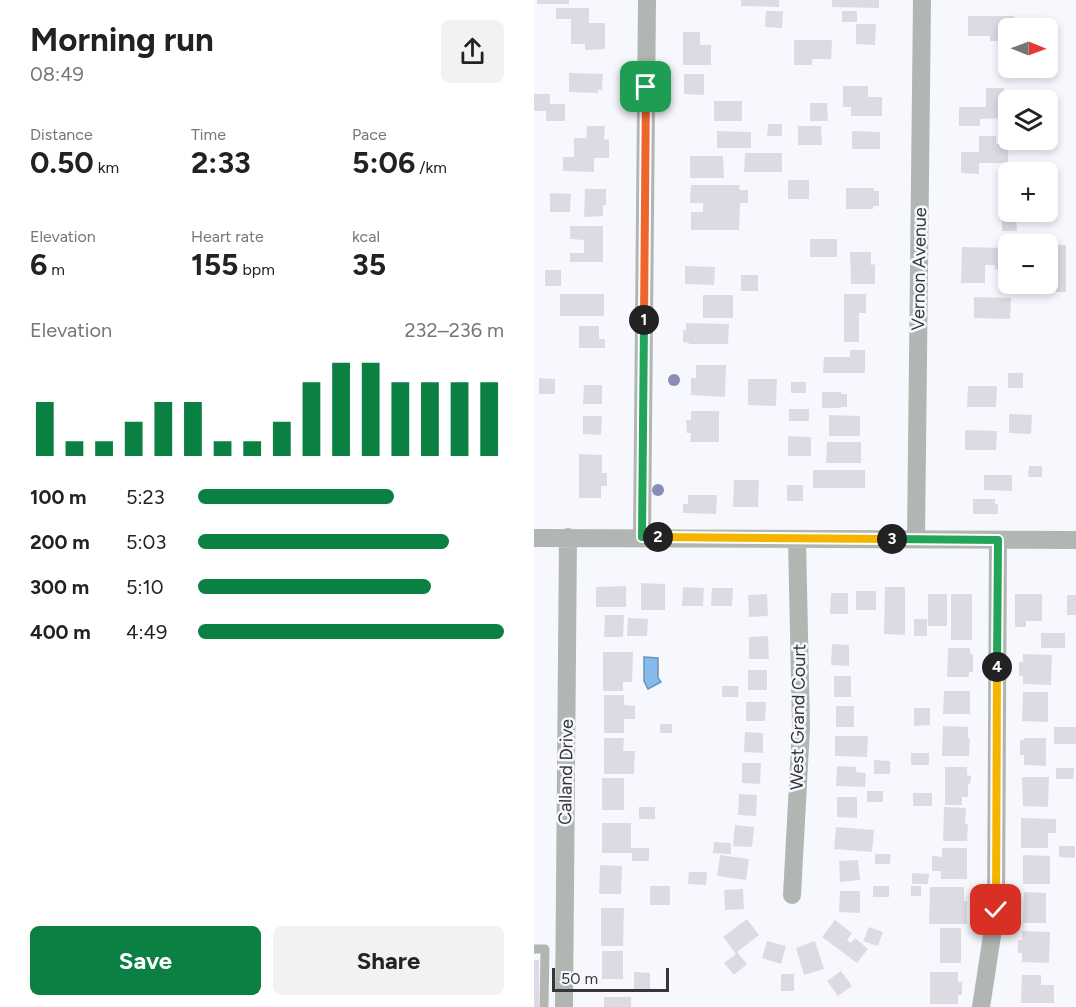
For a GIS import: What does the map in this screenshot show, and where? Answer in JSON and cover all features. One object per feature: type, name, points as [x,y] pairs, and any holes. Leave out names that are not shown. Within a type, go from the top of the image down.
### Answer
[{"type":"street","points":[[642,537],[646,0]]},
{"type":"street","name":"Vernon Avenue","points":[[916,539],[922,0]]},
{"type":"street","name":"Calland Drive","points":[[564,1007],[568,537]]},
{"type":"street","points":[[534,538],[1076,540]]},
{"type":"street","name":"West Grand Court","points":[[792,895],[801,728],[797,539]]},
{"type":"street","points":[[981,1007],[996,910],[998,540]]},
{"type":"lane","points":[[534,949],[544,949],[544,1007]]},
{"type":"water","points":[[644,657],[658,658],[658,678],[661,682],[648,689],[644,681]]},
{"type":"building","points":[[537,0],[569,0],[569,4],[537,4]]},
{"type":"building","points":[[741,0],[779,0],[779,7],[741,6]]},
{"type":"building","points":[[832,0],[879,0],[879,8],[832,7]]},
{"type":"building","points":[[556,8],[589,8],[589,23],[605,23],[605,49],[585,50],[585,44],[571,44],[571,19],[556,19]]},
{"type":"building","points":[[766,11],[783,11],[782,28],[765,27]]},
{"type":"building","points":[[842,11],[857,11],[857,22],[842,22]]},
{"type":"building","points":[[968,16],[1014,16],[1014,18],[998,18],[998,41],[990,41],[990,36],[968,36]]},
{"type":"building","points":[[856,24],[876,24],[875,45],[856,44]]},
{"type":"building","points":[[683,32],[700,32],[700,45],[711,45],[711,65],[683,65]]},
{"type":"building","points":[[794,40],[832,40],[831,59],[812,59],[812,65],[794,65]]},
{"type":"building","points":[[569,73],[603,74],[602,90],[598,90],[598,93],[569,92]]},
{"type":"building","points":[[684,74],[704,74],[704,95],[684,94]]},
{"type":"building","points":[[843,86],[868,86],[868,97],[882,97],[882,116],[851,116],[851,107],[843,107]]},
{"type":"building","points":[[986,88],[1004,88],[1004,90],[998,90],[998,118],[980,119],[980,126],[959,126],[959,107],[986,107]]},
{"type":"building","points":[[534,94],[550,94],[550,104],[565,104],[565,121],[546,121],[546,111],[534,111]]},
{"type":"building","points":[[714,101],[742,101],[742,121],[714,121]]},
{"type":"building","points":[[810,103],[827,103],[828,121],[810,121]]},
{"type":"building","points":[[768,124],[782,124],[782,136],[767,136]]},
{"type":"building","points":[[587,126],[605,126],[604,139],[609,140],[609,158],[594,158],[594,172],[563,171],[563,157],[574,157],[574,138],[586,138]]},
{"type":"building","points":[[798,126],[821,126],[822,145],[798,145]]},
{"type":"building","points":[[717,131],[751,132],[751,148],[717,148]]},
{"type":"building","points":[[852,131],[880,132],[880,149],[852,149]]},
{"type":"building","points":[[979,136],[996,136],[998,150],[1008,150],[1008,162],[979,163],[979,174],[961,173],[961,152],[979,152]]},
{"type":"building","points":[[745,153],[782,153],[782,172],[744,172]]},
{"type":"building","points":[[690,156],[723,156],[724,178],[690,178]]},
{"type":"building","points":[[788,180],[809,180],[809,199],[788,199]]},
{"type":"building","points":[[691,185],[740,185],[739,190],[748,190],[748,203],[740,203],[739,230],[691,230],[691,212],[703,212],[703,203],[690,203]]},
{"type":"building","points":[[846,188],[874,188],[874,191],[879,191],[879,206],[873,206],[873,209],[846,209]]},
{"type":"building","points":[[585,189],[606,189],[603,216],[584,217]]},
{"type":"building","points":[[550,193],[571,194],[570,212],[550,212]]},
{"type":"building","points":[[1002,222],[1017,222],[1017,231],[1002,231]]},
{"type":"building","points":[[570,226],[603,226],[603,262],[570,262],[570,253],[584,253],[584,240],[570,239]]},
{"type":"building","points":[[810,239],[837,239],[837,257],[810,257]]},
{"type":"building","points":[[1058,245],[1066,245],[1066,292],[1058,292]]},
{"type":"building","points":[[962,247],[998,248],[998,269],[995,269],[995,265],[985,265],[985,283],[961,283]]},
{"type":"building","points":[[850,252],[871,252],[871,265],[875,264],[875,284],[851,284]]},
{"type":"building","points":[[685,266],[715,267],[714,285],[685,284]]},
{"type":"building","points":[[545,270],[561,270],[561,286],[545,286]]},
{"type":"building","points":[[741,275],[758,275],[758,291],[741,291]]},
{"type":"building","points":[[560,294],[604,294],[604,316],[560,316]]},
{"type":"building","points":[[844,294],[866,294],[866,313],[859,313],[859,342],[844,342]]},
{"type":"building","points":[[703,295],[733,295],[733,318],[703,318]]},
{"type":"building","points":[[974,297],[1011,298],[1010,319],[974,318]]},
{"type":"building","points":[[686,323],[729,324],[728,344],[683,342],[683,330],[686,330]]},
{"type":"building","points":[[579,326],[599,326],[599,339],[605,339],[605,348],[579,348]]},
{"type":"building","points":[[850,350],[865,350],[865,373],[823,373],[824,357],[850,357]]},
{"type":"building","points":[[696,365],[726,365],[725,397],[691,395],[691,378],[696,378]]},
{"type":"building","points":[[1008,373],[1023,373],[1023,388],[1008,388]]},
{"type":"building","points":[[539,378],[555,379],[555,394],[539,394]]},
{"type":"building","points":[[748,379],[777,379],[776,406],[748,405]]},
{"type":"building","points":[[791,382],[806,382],[806,393],[791,393]]},
{"type":"building","points":[[584,385],[602,385],[602,404],[583,404]]},
{"type":"building","points":[[968,386],[997,386],[996,407],[967,407]]},
{"type":"building","points":[[822,392],[847,394],[847,407],[822,408]]},
{"type":"building","points":[[789,409],[809,409],[809,421],[789,421]]},
{"type":"building","points":[[691,411],[719,411],[719,442],[690,442],[691,433],[687,433],[686,420],[691,420]]},
{"type":"building","points":[[1009,414],[1032,415],[1031,434],[1009,433]]},
{"type":"building","points":[[829,415],[860,416],[860,436],[829,436]]},
{"type":"building","points":[[583,416],[602,416],[601,435],[583,434]]},
{"type":"building","points":[[965,430],[997,431],[996,450],[965,450]]},
{"type":"building","points":[[788,436],[811,437],[811,456],[788,456]]},
{"type":"building","points":[[827,442],[861,442],[861,463],[826,463]]},
{"type":"building","points":[[579,454],[602,455],[602,473],[607,473],[607,486],[601,486],[601,498],[579,498]]},
{"type":"building","points":[[1029,466],[1042,466],[1042,477],[1028,477]]},
{"type":"building","points":[[813,470],[865,470],[865,488],[813,488]]},
{"type":"building","points":[[984,475],[1012,475],[1012,491],[984,490]]},
{"type":"building","points":[[734,480],[759,480],[758,507],[733,507]]},
{"type":"building","points":[[787,485],[803,485],[803,501],[787,501]]},
{"type":"building","points":[[688,495],[717,495],[716,514],[683,513],[683,504],[688,504]]},
{"type":"building","points":[[973,499],[995,499],[995,504],[998,504],[998,514],[973,514]]},
{"type":"building","points":[[641,583],[665,584],[665,610],[641,610]]},
{"type":"building","points":[[626,586],[626,607],[596,607],[596,587]]},
{"type":"building","points":[[683,587],[704,588],[703,606],[682,606]]},
{"type":"building","points":[[885,587],[905,587],[905,635],[884,634]]},
{"type":"building","points":[[712,588],[733,588],[732,606],[711,606]]},
{"type":"building","points":[[856,591],[876,591],[876,610],[856,610]]},
{"type":"building","points":[[831,593],[848,593],[848,614],[830,614]]},
{"type":"building","points":[[767,594],[768,616],[749,617],[748,595]]},
{"type":"building","points":[[928,594],[947,594],[947,626],[928,626]]},
{"type":"building","points":[[951,594],[972,594],[972,640],[951,640]]},
{"type":"building","points":[[1015,594],[1042,594],[1042,621],[1026,621],[1026,627],[1015,627]]},
{"type":"building","points":[[1067,595],[1076,595],[1076,615],[1067,615]]},
{"type":"building","points":[[605,615],[624,615],[623,637],[604,637]]},
{"type":"building","points":[[628,618],[648,619],[647,636],[627,636]]},
{"type":"building","points":[[914,619],[927,619],[927,636],[914,636]]},
{"type":"building","points":[[1041,633],[1065,633],[1065,648],[1041,648]]},
{"type":"building","points":[[768,636],[769,659],[749,659],[749,637]]},
{"type":"building","points":[[832,644],[849,645],[849,666],[831,665]]},
{"type":"building","points":[[948,648],[970,648],[970,654],[973,654],[973,672],[969,672],[969,677],[947,677]]},
{"type":"building","points":[[603,652],[633,652],[632,682],[623,682],[623,691],[603,691]]},
{"type":"building","points":[[1023,654],[1052,655],[1051,685],[1023,684],[1023,676],[1019,676],[1019,662],[1023,662]]},
{"type":"building","points":[[748,670],[767,670],[767,690],[748,690]]},
{"type":"building","points":[[834,676],[851,676],[851,697],[834,697]]},
{"type":"building","points":[[722,686],[739,686],[738,697],[722,697]]},
{"type":"building","points":[[944,691],[970,691],[970,714],[943,714]]},
{"type":"building","points":[[1023,692],[1048,692],[1048,722],[1022,721]]},
{"type":"building","points":[[604,695],[624,695],[624,705],[635,706],[635,719],[624,719],[624,733],[604,733]]},
{"type":"building","points":[[746,702],[766,702],[765,721],[746,721]]},
{"type":"building","points":[[836,706],[854,706],[854,727],[836,727]]},
{"type":"building","points":[[914,708],[930,708],[930,725],[914,726]]},
{"type":"building","points":[[660,724],[672,724],[672,733],[660,733]]},
{"type":"building","points":[[943,726],[968,727],[969,756],[942,756]]},
{"type":"building","points":[[1054,727],[1076,727],[1076,744],[1054,744]]},
{"type":"building","points":[[745,732],[763,733],[763,753],[744,752]]},
{"type":"building","points":[[835,736],[868,736],[867,757],[835,756]]},
{"type":"building","points":[[604,738],[624,738],[623,751],[635,751],[634,774],[604,774]]},
{"type":"building","points":[[1046,738],[1046,766],[1024,765],[1024,755],[1020,755],[1020,740]]},
{"type":"building","points":[[911,753],[929,753],[929,765],[911,765]]},
{"type":"building","points":[[874,760],[890,761],[890,774],[874,774]]},
{"type":"building","points":[[742,763],[761,763],[760,784],[742,783]]},
{"type":"building","points":[[837,766],[856,767],[856,772],[866,773],[865,787],[836,786]]},
{"type":"building","points":[[945,767],[967,767],[967,775],[971,776],[970,784],[968,784],[968,797],[962,797],[962,805],[945,805]]},
{"type":"building","points":[[1056,768],[1074,768],[1073,779],[1056,779]]},
{"type":"building","points":[[1022,777],[1049,777],[1048,807],[1023,806]]},
{"type":"building","points":[[602,778],[624,778],[624,810],[602,810]]},
{"type":"building","points":[[867,791],[883,791],[883,802],[867,802]]},
{"type":"building","points":[[913,793],[932,793],[932,806],[913,806]]},
{"type":"building","points":[[739,794],[757,795],[756,816],[738,815]]},
{"type":"building","points":[[837,797],[857,797],[857,818],[837,817]]},
{"type":"building","points":[[639,807],[655,807],[655,819],[639,819]]},
{"type":"building","points":[[944,807],[966,808],[967,841],[943,841]]},
{"type":"building","points":[[1021,818],[1056,819],[1056,833],[1048,833],[1048,848],[1021,848]]},
{"type":"building","points":[[602,823],[631,823],[631,848],[649,848],[649,861],[632,861],[632,853],[602,853]]},
{"type":"building","points":[[735,825],[754,827],[752,847],[733,846]]},
{"type":"building","points":[[836,827],[874,830],[872,852],[834,849]]},
{"type":"building","points":[[714,842],[731,843],[731,854],[713,853]]},
{"type":"building","points":[[1059,846],[1075,846],[1075,858],[1059,857]]},
{"type":"building","points":[[942,848],[967,848],[967,879],[941,879],[941,871],[932,871],[932,856],[942,857]]},
{"type":"building","points":[[875,854],[891,854],[890,864],[875,864]]},
{"type":"building","points":[[720,855],[749,859],[746,880],[717,876]]},
{"type":"building","points":[[1023,855],[1050,856],[1050,884],[1023,884]]},
{"type":"building","points":[[858,860],[860,880],[840,882],[839,861]]},
{"type":"building","points":[[600,865],[622,866],[621,894],[599,894]]},
{"type":"building","points":[[689,872],[707,872],[706,885],[688,884]]},
{"type":"building","points":[[912,873],[929,874],[928,884],[912,884]]},
{"type":"building","points":[[650,886],[670,886],[670,905],[650,905]]},
{"type":"building","points":[[873,886],[889,886],[889,897],[873,897]]},
{"type":"building","points":[[911,886],[921,886],[921,896],[911,896]]},
{"type":"building","points":[[930,887],[964,887],[964,901],[967,901],[967,924],[929,924]]},
{"type":"building","points":[[743,889],[744,909],[725,910],[724,890]]},
{"type":"building","points":[[840,891],[860,891],[860,913],[839,912]]},
{"type":"building","points":[[1024,892],[1046,893],[1046,923],[1023,923]]},
{"type":"building","points":[[601,908],[624,908],[623,946],[601,946]]},
{"type":"building","points":[[747,919],[759,935],[737,952],[747,964],[734,975],[724,963],[736,954],[723,937]]},
{"type":"building","points":[[835,920],[852,933],[847,940],[851,943],[855,938],[868,949],[857,963],[822,937]]},
{"type":"building","points":[[869,927],[883,932],[878,946],[863,941]]},
{"type":"building","points":[[940,928],[961,928],[961,963],[940,963]]},
{"type":"building","points":[[1022,931],[1050,932],[1049,963],[1022,962],[1022,953],[1018,953],[1018,940],[1022,940]]},
{"type":"building","points":[[767,941],[786,946],[781,964],[762,958]]},
{"type":"building","points":[[815,941],[824,969],[804,975],[796,948]]},
{"type":"building","points":[[602,951],[623,951],[623,979],[602,979]]},
{"type":"building","points":[[534,960],[539,960],[539,1007],[534,1007]]},
{"type":"building","points":[[841,971],[852,986],[838,996],[827,981]]},
{"type":"building","points":[[634,972],[650,973],[650,989],[634,989]]},
{"type":"building","points":[[930,972],[958,972],[958,982],[962,982],[962,995],[958,995],[958,1004],[930,1004]]},
{"type":"building","points":[[781,974],[794,974],[794,991],[781,991]]},
{"type":"building","points":[[1022,975],[1041,975],[1041,985],[1054,985],[1054,1003],[1021,1003]]},
{"type":"building","points":[[604,997],[631,997],[631,1007],[604,1007]]},
{"type":"route","points":[[646,87],[642,537],[998,540],[996,910]]}]
